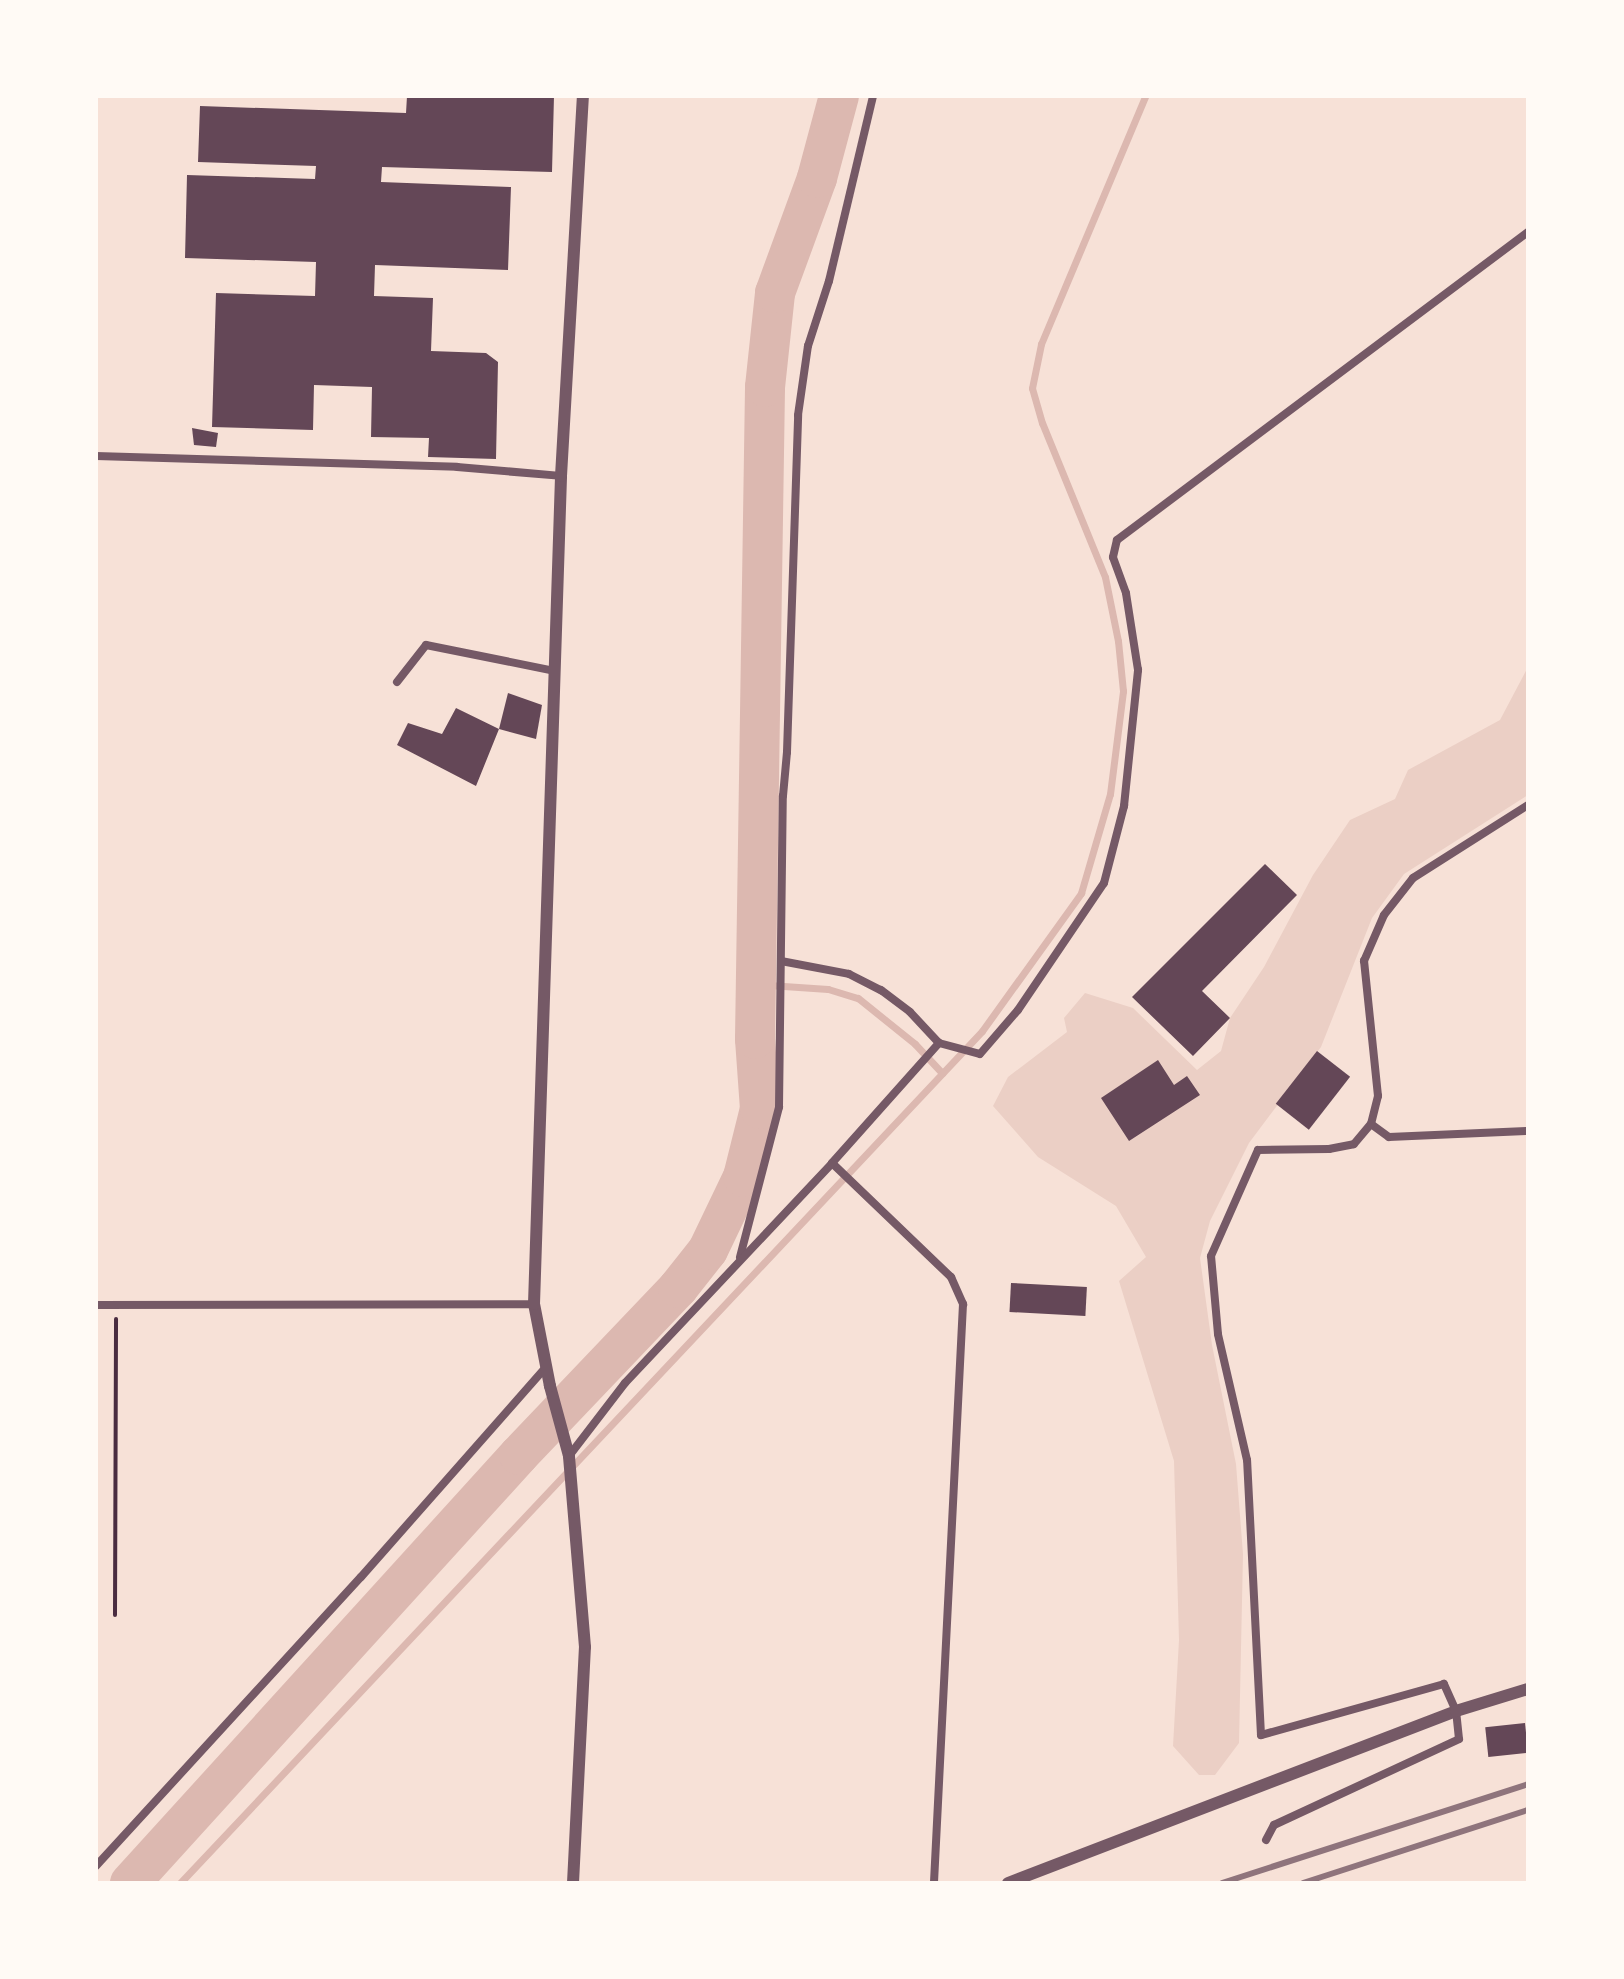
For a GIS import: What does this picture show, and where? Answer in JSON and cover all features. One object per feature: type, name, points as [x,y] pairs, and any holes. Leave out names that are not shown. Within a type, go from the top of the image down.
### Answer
[{"type":"street","points":[[573,1883],[585,1647],[569,1456],[550,1386],[534,1304],[561,476],[583,96]]},
{"type":"street","points":[[740,1258],[779,1107],[783,796],[798,415],[808,346],[829,281],[873,96]]},
{"type":"street","points":[[781,961],[849,974],[881,990],[910,1012],[939,1043],[980,1054],[1018,1010],[1104,883],[1124,806],[1138,670],[1126,593],[1113,557],[1117,540],[1528,232]]},
{"type":"street","points":[[96,456],[457,467],[561,476]]},
{"type":"street","points":[[397,682],[426,645],[555,671]]},
{"type":"street","points":[[1266,1840],[1274,1825],[1459,1739],[1456,1711],[1444,1684],[1261,1735],[1247,1460],[1218,1334],[1211,1256],[1258,1150],[1329,1149],[1354,1144],[1371,1124],[1378,1096],[1364,961],[1384,915],[1413,878],[1528,805]]},
{"type":"street","points":[[569,1456],[625,1383],[832,1163],[939,1043]]},
{"type":"street","points":[[1371,1124],[1389,1137],[1528,1131]]},
{"type":"street","points":[[832,1163],[951,1277],[963,1304],[934,1883]]},
{"type":"street","points":[[96,1305],[534,1304]]},
{"type":"street","points":[[96,1866],[361,1577],[546,1367]]},
{"type":"street","points":[[1008,1883],[1456,1711],[1528,1689]]},
{"type":"path","points":[[115,1615],[116,1305]]},
{"type":"shaded area","points":[[1528,667],[1528,795],[1404,874],[1372,918],[1321,1047],[1249,1143],[1210,1221],[1200,1258],[1212,1345],[1236,1464],[1243,1554],[1239,1743],[1215,1775],[1199,1775],[1173,1746],[1179,1640],[1174,1461],[1119,1281],[1146,1257],[1116,1206],[1038,1157],[993,1106],[1008,1077],[1067,1032],[1064,1018],[1085,993],[1133,1008],[1197,1070],[1221,1051],[1230,1018],[1264,967],[1313,875],[1350,820],[1395,799],[1408,770],[1500,720]]},
{"type":"building","points":[[407,96],[554,96],[552,172],[382,167],[381,182],[511,187],[508,270],[375,265],[374,296],[433,298],[431,351],[486,353],[498,362],[496,459],[428,457],[429,438],[371,437],[372,387],[314,385],[313,430],[212,427],[216,293],[315,296],[316,262],[185,258],[187,175],[315,179],[316,166],[198,162],[200,106],[406,113]]},
{"type":"building","points":[[192,428],[218,433],[216,447],[194,445]]},
{"type":"building","points":[[508,693],[542,705],[536,739],[499,729]]},
{"type":"building","points":[[456,708],[499,729],[476,786],[397,745],[408,723],[442,734]]},
{"type":"building","points":[[1265,864],[1297,895],[1202,991],[1230,1018],[1193,1056],[1132,997]]},
{"type":"building","points":[[1317,1051],[1350,1077],[1309,1130],[1276,1104]]},
{"type":"building","points":[[1158,1060],[1174,1085],[1187,1076],[1200,1095],[1129,1141],[1101,1098]]},
{"type":"building","points":[[1011,1283],[1087,1287],[1085,1316],[1009,1312]]},
{"type":"building","points":[[1525,1723],[1528,1753],[1488,1757],[1485,1727]]},
{"type":"waterway","points":[[130,1883],[519,1455],[678,1288],[708,1250],[743,1177],[760,1109],[755,1039],[765,387],[775,293],[817,178],[839,96]]},
{"type":"waterway","points":[[180,1883],[982,1031],[1081,893],[1110,794],[1123,691],[1118,641],[1105,577],[1042,423],[1032,388],[1041,344],[1145,96]]},
{"type":"waterway","points":[[756,984],[828,989],[858,998],[915,1044],[942,1073]]},
{"type":"railway","points":[[1222,1883],[1528,1784]]},
{"type":"railway","points":[[1303,1883],[1528,1810]]}]
